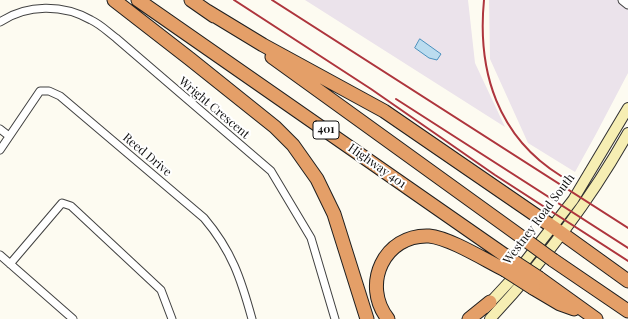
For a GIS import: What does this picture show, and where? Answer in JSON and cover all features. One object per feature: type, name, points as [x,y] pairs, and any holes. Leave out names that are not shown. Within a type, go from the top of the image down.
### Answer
[{"type":"highway","points":[[114,0],[257,112],[293,145],[318,179],[334,214],[367,319]]},
{"type":"highway","name":"Highway 401","points":[[138,0],[509,265],[593,317]]},
{"type":"highway","name":"401","points":[[191,0],[553,260],[628,311]]},
{"type":"highway","points":[[207,11],[263,45],[384,110],[558,230],[628,281]]},
{"type":"highway","points":[[388,319],[382,312],[377,298],[376,286],[378,272],[382,262],[390,251],[407,240],[429,236],[446,240],[509,265]]},
{"type":"highway","points":[[469,319],[490,302]]},
{"type":"main road","name":"Westney Road South","points":[[490,319],[523,283],[558,230],[572,200],[628,108]]},
{"type":"main road","name":"Westney Road South","points":[[475,319],[558,230],[605,172],[628,132]]},
{"type":"street","points":[[623,0],[628,4]]},
{"type":"street","name":"Wright Crescent","points":[[0,22],[8,17],[40,4],[68,10],[91,20],[116,38],[272,171],[311,238],[335,319]]},
{"type":"street","name":"Reed Drive","points":[[0,150],[40,92],[49,91],[60,96],[194,210],[212,228],[231,257],[241,279],[252,319]]},
{"type":"street","points":[[0,129],[10,136]]},
{"type":"street","points":[[10,264],[62,203],[71,206],[161,290],[172,319]]},
{"type":"street","points":[[0,255],[73,319]]},
{"type":"shaded area","points":[[305,0],[468,0],[475,63],[505,127]]},
{"type":"shaded area","points":[[489,0],[628,0],[628,73],[575,172],[528,143],[490,59]]},
{"type":"water","points":[[420,39],[441,54],[437,60],[429,58],[415,48]]},
{"type":"railway","points":[[234,0],[371,89],[495,175],[628,261]]},
{"type":"railway","points":[[272,0],[628,228]]},
{"type":"railway","points":[[484,0],[484,52],[489,77],[496,100],[507,122],[521,142],[539,160],[561,176]]},
{"type":"railway","points":[[396,99],[628,248]]}]
